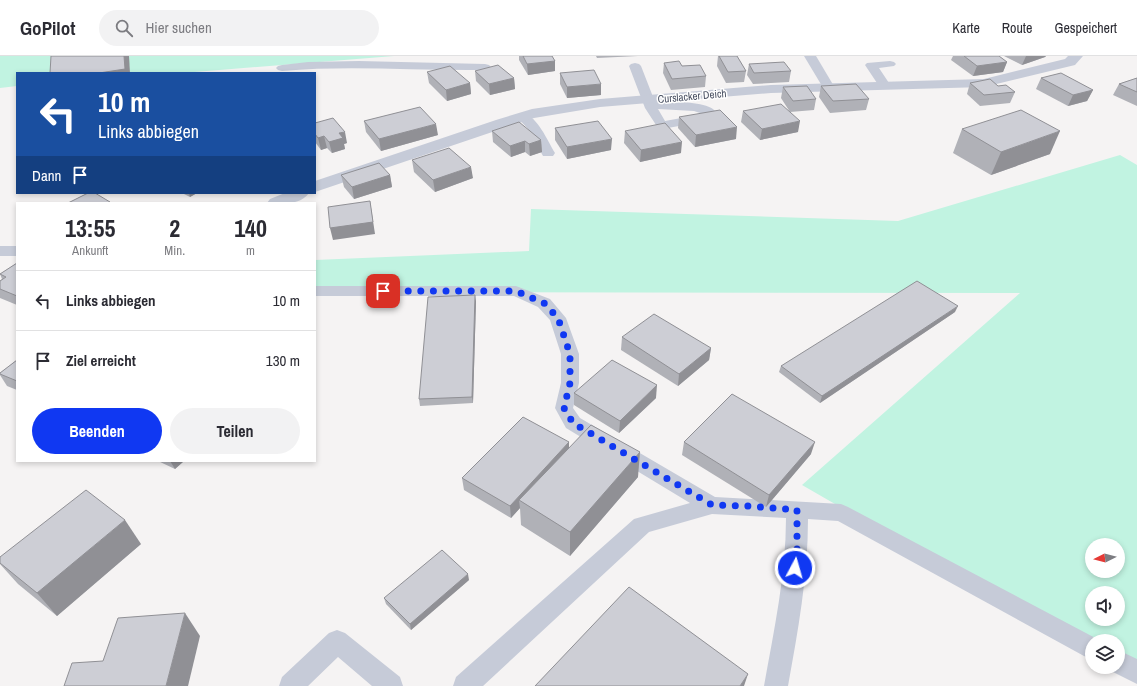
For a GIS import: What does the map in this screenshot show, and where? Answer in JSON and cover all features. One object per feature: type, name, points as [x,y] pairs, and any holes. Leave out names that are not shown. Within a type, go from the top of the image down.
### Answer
[{"type":"street","name":"Curslacker Deich","points":[[316,187],[523,117],[564,108],[600,103],[649,102],[771,89],[984,82],[1070,62],[1076,56]]},
{"type":"street","points":[[278,202],[298,194]]},
{"type":"lane","points":[[282,56],[283,71],[325,63],[457,68],[485,67]]},
{"type":"lane","points":[[810,56],[829,88]]},
{"type":"lane","points":[[885,86],[872,65],[890,64]]},
{"type":"lane","points":[[635,66],[649,102]]},
{"type":"lane","points":[[523,117],[533,128],[548,153]]},
{"type":"lane","points":[[0,251],[16,251]]},
{"type":"lane","points":[[316,291],[516,291],[544,303],[558,318],[570,354],[570,383],[564,408],[573,423],[712,505]]},
{"type":"lane","points":[[465,686],[642,526],[712,505],[841,513],[1085,644]]},
{"type":"lane","points":[[776,686],[789,614],[797,552],[797,510]]},
{"type":"lane","points":[[292,686],[337,641],[391,686]]},
{"type":"lane","points":[[1125,666],[1137,672]]},
{"type":"green space","points":[[0,56],[394,56],[194,72],[16,72],[16,86],[0,88]]},
{"type":"green space","points":[[1120,155],[1137,165],[1137,678],[1125,671],[1125,634],[1085,634],[1085,648],[802,485],[1020,293],[316,292],[316,260],[529,251],[531,209],[898,221]]},
{"type":"building","points":[[51,56],[124,56],[125,69],[106,72],[50,72]]},
{"type":"building","points":[[523,56],[552,56],[555,61],[527,64]]},
{"type":"building","points":[[719,56],[737,56],[746,71],[728,72]]},
{"type":"building","points":[[964,56],[999,56],[1007,62],[977,66]]},
{"type":"building","points":[[679,61],[682,66],[700,65],[706,76],[672,79],[664,63]]},
{"type":"building","points":[[784,62],[791,71],[754,73],[749,64]]},
{"type":"building","points":[[498,65],[514,78],[489,84],[475,71]]},
{"type":"building","points":[[450,66],[470,83],[446,90],[427,72]]},
{"type":"building","points":[[594,70],[601,84],[567,87],[560,73]]},
{"type":"building","points":[[1061,73],[1093,90],[1073,95],[1041,78]]},
{"type":"building","points":[[1137,78],[1137,92],[1119,84]]},
{"type":"building","points":[[990,79],[998,86],[1006,85],[1015,92],[984,95],[970,83]]},
{"type":"building","points":[[856,84],[869,99],[833,101],[821,86]]},
{"type":"building","points":[[807,86],[816,99],[793,101],[783,87]]},
{"type":"building","points":[[781,104],[800,121],[762,129],[743,111]]},
{"type":"building","points":[[420,107],[436,124],[379,139],[364,121]]},
{"type":"building","points":[[720,110],[737,127],[696,135],[679,117]]},
{"type":"building","points":[[1021,110],[1060,131],[1001,152],[962,129]]},
{"type":"building","points":[[333,118],[345,132],[339,133],[343,138],[329,142],[324,136],[318,138],[316,135],[316,123]]},
{"type":"building","points":[[598,121],[612,139],[567,147],[555,128]]},
{"type":"building","points":[[519,122],[541,140],[529,144],[525,141],[510,146],[492,131]]},
{"type":"building","points":[[665,123],[682,142],[641,150],[625,131]]},
{"type":"building","points":[[449,148],[471,167],[433,180],[412,160]]},
{"type":"building","points":[[379,163],[390,175],[352,187],[341,175]]},
{"type":"building","points":[[86,194],[97,194],[110,202],[70,202]]},
{"type":"building","points":[[370,201],[373,222],[330,228],[328,207]]},
{"type":"building","points":[[16,264],[16,296],[0,289],[0,281],[6,277],[0,274]]},
{"type":"building","points":[[917,281],[958,306],[822,396],[781,366]]},
{"type":"building","points":[[475,295],[472,397],[419,399],[428,297]]},
{"type":"building","points":[[654,314],[711,348],[679,374],[622,337]]},
{"type":"building","points":[[612,360],[657,385],[620,421],[574,393]]},
{"type":"building","points":[[16,361],[16,381],[0,373]]},
{"type":"building","points":[[732,394],[815,442],[769,495],[684,442]]},
{"type":"building","points":[[523,417],[569,442],[510,506],[462,478]]},
{"type":"building","points":[[591,425],[640,452],[570,532],[519,500]]},
{"type":"building","points":[[86,490],[125,520],[37,593],[0,563],[0,557]]},
{"type":"building","points":[[442,550],[468,574],[410,624],[384,598]]},
{"type":"building","points":[[629,587],[748,674],[740,686],[535,686]]},
{"type":"building","points":[[185,613],[166,686],[64,686],[72,663],[103,661],[118,618]]},
{"type":"route","points":[[383,291],[516,291],[544,303],[558,318],[570,354],[570,383],[564,408],[573,423],[712,505],[797,510],[797,552],[795,568]]}]
